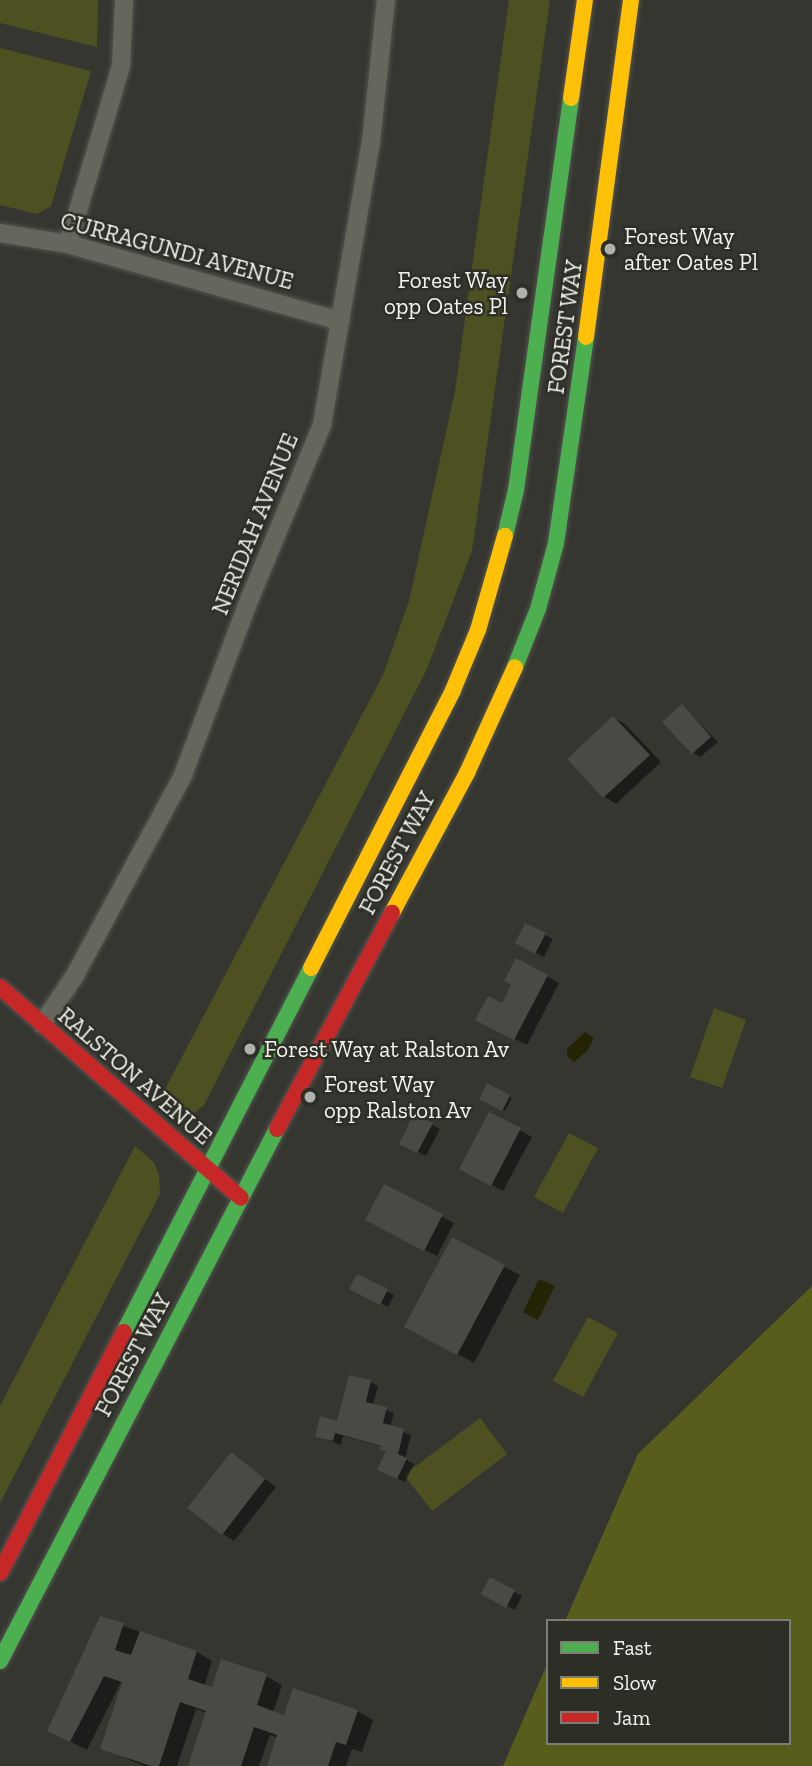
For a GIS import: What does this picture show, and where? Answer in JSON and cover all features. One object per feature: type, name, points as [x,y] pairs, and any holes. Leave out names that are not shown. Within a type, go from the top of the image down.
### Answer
[{"type":"main road","name":"FOREST WAY","points":[[0,1573],[453,690],[492,588],[516,490],[584,0]]},
{"type":"main road","name":"FOREST WAY","points":[[0,1661],[241,1198],[467,773],[501,703],[538,609],[556,543],[572,453],[632,0]]},
{"type":"main road","name":"RALSTON AVENUE","points":[[0,987],[241,1198]]},
{"type":"street","points":[[68,244],[121,66],[124,0]]},
{"type":"street","name":"NERIDAH AVENUE","points":[[42,1024],[74,977],[183,775],[250,598],[322,425],[371,142],[386,0]]},
{"type":"street","name":"CURRAGUNDI AVENUE","points":[[0,233],[68,244],[340,321]]},
{"type":"shaded area","points":[[0,0],[98,0],[97,47],[0,23]]},
{"type":"shaded area","points":[[509,0],[550,0],[472,551],[427,669],[204,1105],[193,1114],[163,1093],[383,675],[409,601],[455,391]]},
{"type":"shaded area","points":[[0,48],[91,71],[51,206],[37,214],[0,205]]},
{"type":"shaded area","points":[[714,1008],[746,1020],[722,1088],[690,1077]]},
{"type":"shaded area","points":[[585,1032],[594,1038],[587,1051],[574,1062],[567,1056],[567,1049]]},
{"type":"shaded area","points":[[569,1133],[598,1148],[563,1213],[534,1197]]},
{"type":"shaded area","points":[[135,1146],[154,1162],[159,1175],[160,1194],[0,1503],[0,1406]]},
{"type":"shaded area","points":[[539,1279],[555,1286],[538,1320],[523,1312]]},
{"type":"shaded area","points":[[588,1317],[618,1333],[583,1397],[553,1381]]},
{"type":"shaded area","points":[[480,1418],[507,1454],[432,1511],[404,1475]]},
{"type":"green space","points":[[812,1286],[812,1766],[503,1766],[546,1667],[546,1745],[791,1745],[791,1619],[566,1619],[638,1454]]},
{"type":"building","points":[[682,704],[711,737],[692,754],[662,722]]},
{"type":"building","points":[[613,716],[650,755],[603,798],[567,759]]},
{"type":"building","points":[[525,923],[546,933],[535,954],[515,943]]},
{"type":"building","points":[[516,958],[548,975],[514,1040],[475,1020],[488,996],[502,1003],[511,985],[504,981]]},
{"type":"building","points":[[487,1083],[510,1095],[502,1111],[479,1099]]},
{"type":"building","points":[[489,1112],[521,1128],[491,1186],[459,1169]]},
{"type":"building","points":[[414,1113],[433,1123],[417,1153],[399,1144]]},
{"type":"building","points":[[384,1184],[443,1214],[424,1251],[365,1220]]},
{"type":"building","points":[[452,1237],[505,1265],[457,1355],[404,1327]]},
{"type":"building","points":[[357,1274],[388,1289],[380,1305],[349,1289]]},
{"type":"building","points":[[349,1375],[371,1380],[366,1402],[387,1407],[383,1423],[404,1429],[398,1454],[407,1458],[397,1479],[377,1470],[386,1451],[380,1450],[381,1446],[335,1433],[333,1441],[315,1437],[320,1416],[337,1421]]},
{"type":"building","points":[[231,1452],[265,1479],[222,1535],[187,1508]]},
{"type":"building","points":[[490,1577],[515,1590],[506,1608],[481,1594]]},
{"type":"building","points":[[100,1616],[124,1623],[115,1650],[131,1655],[140,1631],[197,1651],[188,1679],[212,1687],[221,1659],[267,1674],[257,1705],[284,1715],[293,1688],[358,1710],[346,1745],[336,1742],[328,1766],[267,1766],[277,1735],[254,1727],[241,1766],[188,1766],[206,1711],[180,1702],[159,1766],[151,1766],[100,1749],[122,1682],[104,1676],[70,1742],[47,1731]]},
{"type":"traffic: fast","points":[[505,536],[516,490],[571,98]]},
{"type":"traffic: fast","points":[[515,667],[538,609],[556,543],[586,337]]},
{"type":"traffic: fast","points":[[124,1332],[311,968]]},
{"type":"traffic: fast","points":[[0,1661],[277,1129]]},
{"type":"traffic: slow","points":[[571,98],[585,0]]},
{"type":"traffic: slow","points":[[586,337],[631,0]]},
{"type":"traffic: slow","points":[[311,968],[453,690],[478,630],[505,536]]},
{"type":"traffic: slow","points":[[392,913],[467,773],[515,667]]},
{"type":"traffic: jam","points":[[277,1129],[392,913]]},
{"type":"traffic: jam","points":[[0,987],[241,1198]]},
{"type":"traffic: jam","points":[[0,1573],[124,1332]]},
{"type":"place","name":"Forest Way after Oates Pl","points":[[610,249]]},
{"type":"place","name":"Forest Way opp Oates Pl","points":[[522,293]]},
{"type":"place","name":"Forest Way at Ralston Av","points":[[250,1049]]},
{"type":"place","name":"Forest Way opp Ralston Av","points":[[310,1097]]}]
